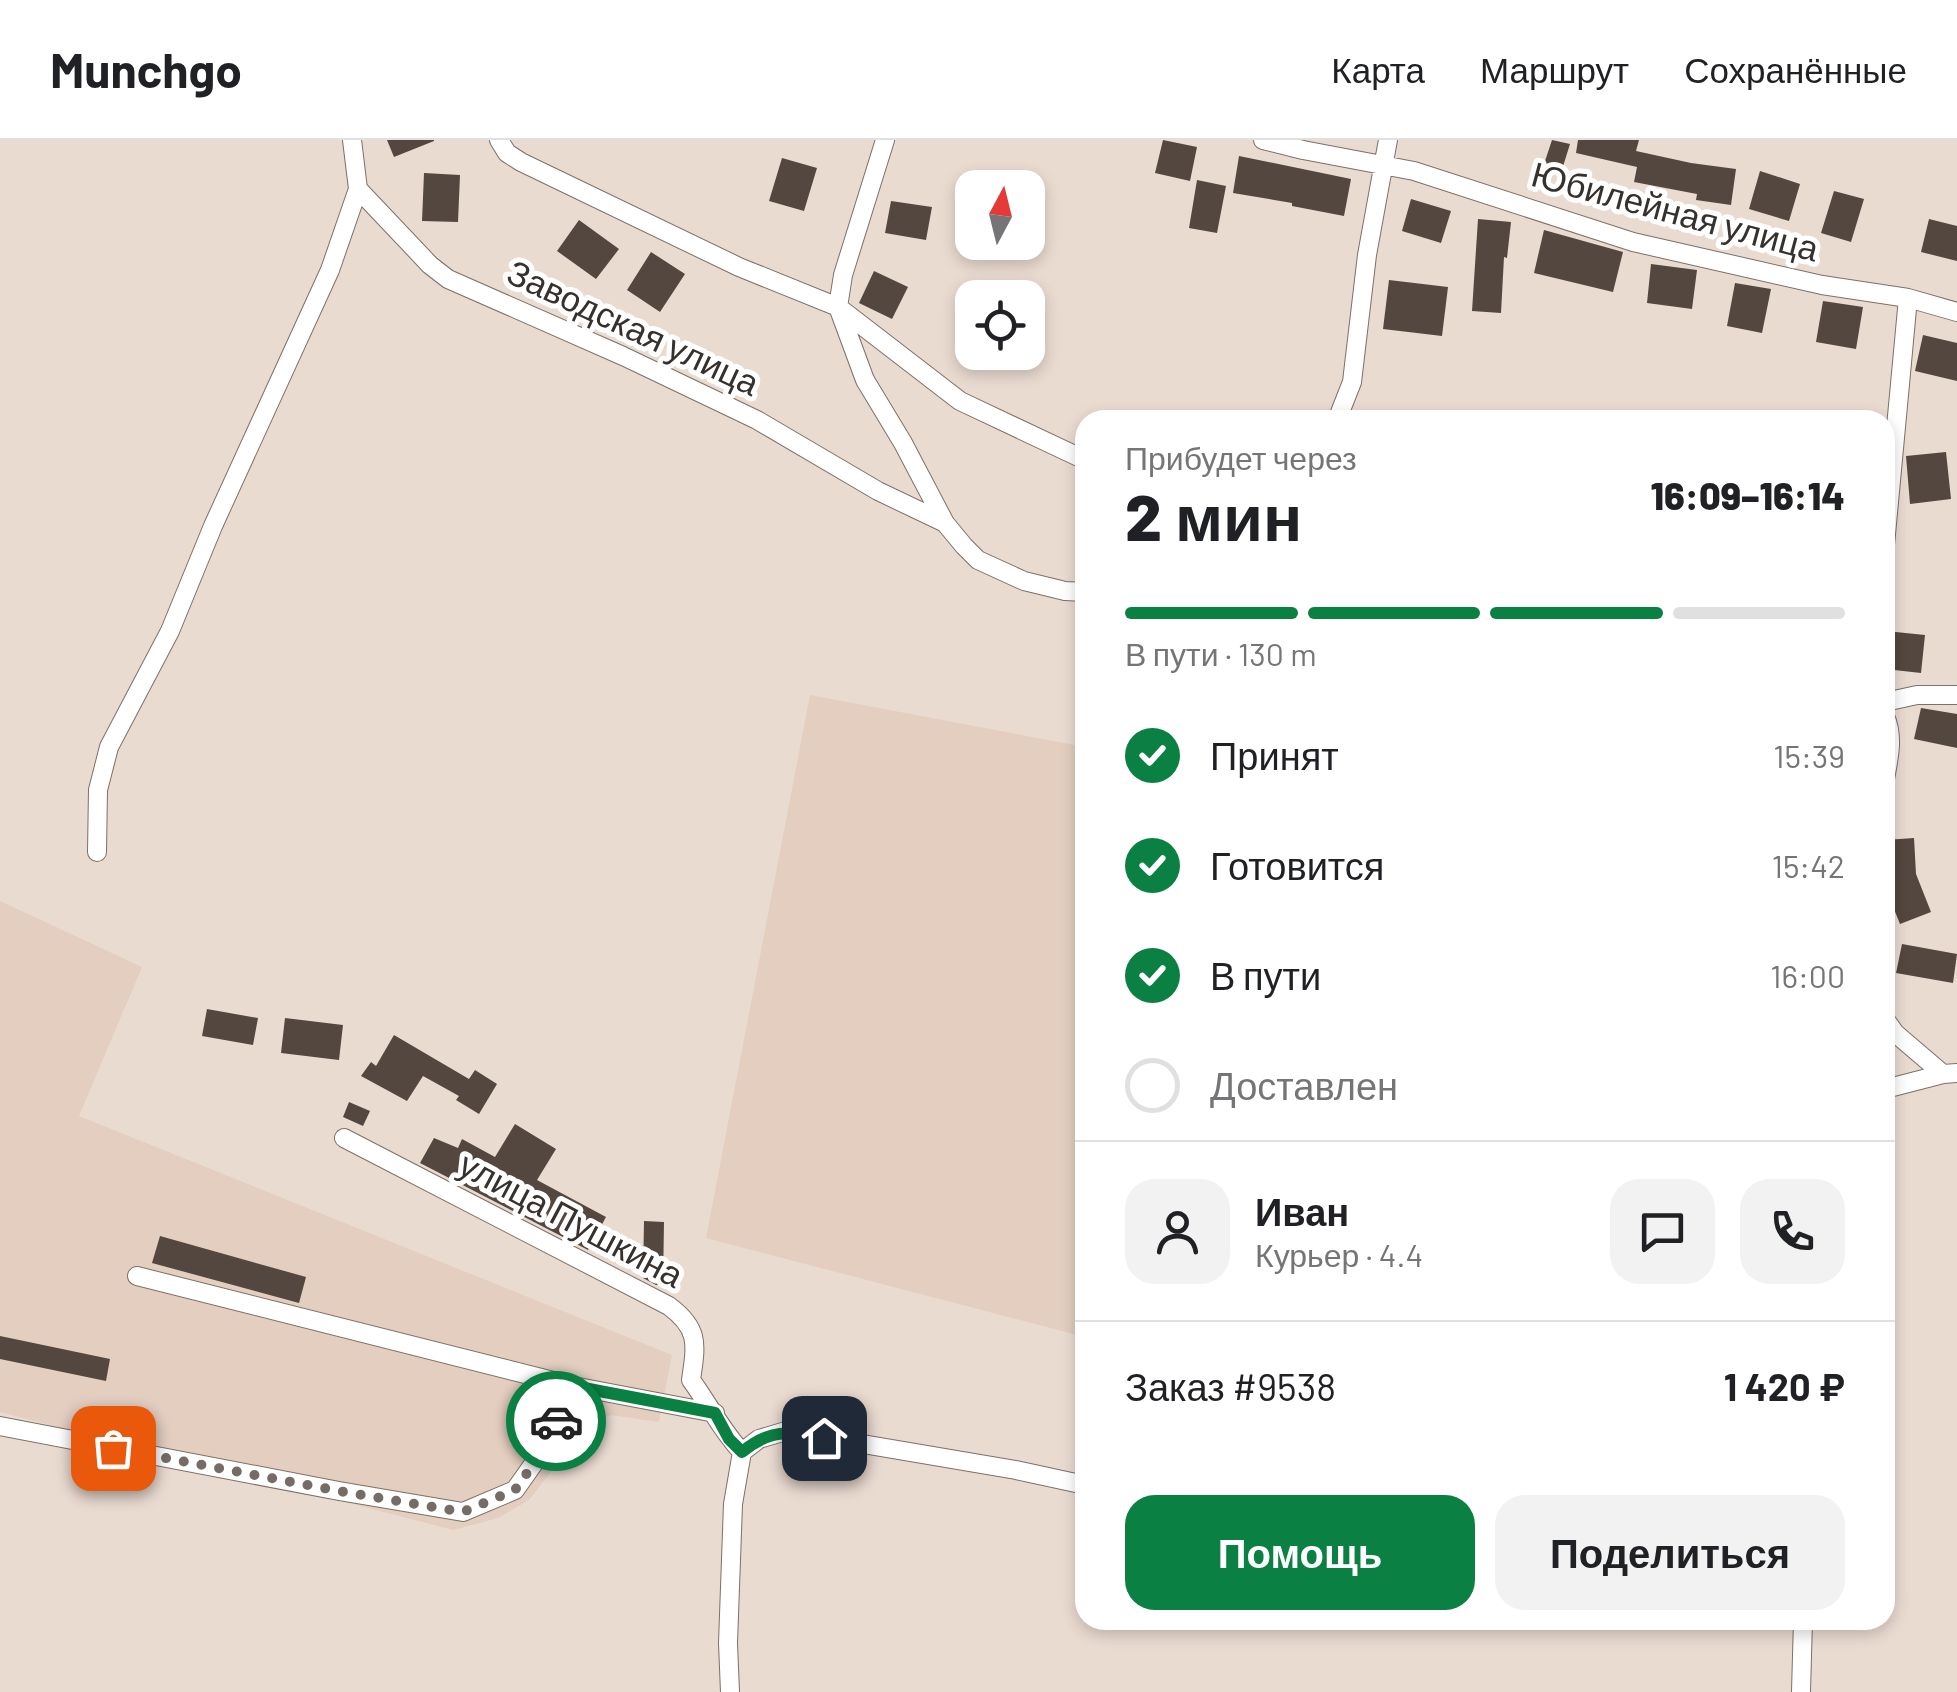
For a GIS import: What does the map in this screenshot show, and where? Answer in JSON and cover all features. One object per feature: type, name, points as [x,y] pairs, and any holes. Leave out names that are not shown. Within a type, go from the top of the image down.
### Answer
[{"type":"street","points":[[96,852],[98,790],[108,747],[170,631],[213,526],[330,270],[358,188],[352,140]]},
{"type":"street","points":[[499,140],[506,152],[520,162],[739,267],[838,306],[960,400],[1075,455]]},
{"type":"street","points":[[885,140],[842,276],[838,306],[865,380],[945,523],[978,560],[1024,580],[1075,591]]},
{"type":"street","name":"Юбилейная улица","points":[[1262,140],[1414,171],[1633,242],[1822,285],[1908,298],[1957,312]]},
{"type":"street","points":[[1341,410],[1352,382],[1366,255],[1388,140]]},
{"type":"street","name":"Заводская улица","points":[[358,188],[430,266],[448,279],[757,420],[861,482],[945,523]]},
{"type":"street","points":[[1895,438],[1908,298]]},
{"type":"street","points":[[1895,700],[1957,694]]},
{"type":"street","points":[[1895,1032],[1950,1073]]},
{"type":"street","points":[[1895,1087],[1950,1073]]},
{"type":"street","name":"улица Пушкина","points":[[344,1138],[682,1316],[691,1328],[696,1347],[691,1380],[729,1439],[742,1452]]},
{"type":"street","points":[[136,1276],[573,1386],[715,1413]]},
{"type":"street","points":[[0,1426],[463,1512],[515,1490],[539,1456],[573,1386]]},
{"type":"street","points":[[730,1692],[733,1504],[742,1452],[759,1439],[786,1431],[1075,1483]]},
{"type":"street","points":[[1802,1692],[1804,1630]]},
{"type":"shaded area","points":[[810,695],[1075,745],[1075,1334],[706,1238]]},
{"type":"shaded area","points":[[0,901],[142,967],[79,1116],[672,1355],[659,1422],[611,1415],[588,1424],[529,1500],[498,1518],[453,1530],[0,1412]]},
{"type":"building","points":[[387,140],[434,140],[434,141],[394,157]]},
{"type":"building","points":[[1163,140],[1197,147],[1190,181],[1155,173]]},
{"type":"building","points":[[1552,140],[1570,144],[1560,176],[1542,170]]},
{"type":"building","points":[[1578,140],[1639,140],[1636,151],[1736,169],[1731,205],[1696,200],[1697,194],[1634,182],[1637,167],[1576,153]]},
{"type":"building","points":[[1239,156],[1351,179],[1344,216],[1233,193]]},
{"type":"building","points":[[782,158],[817,168],[804,211],[769,201]]},
{"type":"building","points":[[1760,171],[1800,184],[1789,221],[1749,209]]},
{"type":"building","points":[[424,173],[460,175],[458,222],[422,221]]},
{"type":"building","points":[[1197,180],[1226,186],[1217,233],[1189,228]]},
{"type":"building","points":[[1834,191],[1864,199],[1851,242],[1821,233]]},
{"type":"building","points":[[1411,199],[1451,211],[1441,243],[1402,231]]},
{"type":"building","points":[[891,201],[932,207],[926,240],[885,233]]},
{"type":"building","points":[[1478,219],[1511,222],[1507,258],[1504,257],[1501,313],[1472,311]]},
{"type":"building","points":[[1929,219],[1957,226],[1957,261],[1921,252]]},
{"type":"building","points":[[579,220],[619,249],[596,279],[557,251]]},
{"type":"building","points":[[1544,230],[1623,252],[1613,292],[1534,273]]},
{"type":"building","points":[[651,252],[685,274],[660,312],[627,290]]},
{"type":"building","points":[[1651,264],[1697,270],[1692,309],[1647,303]]},
{"type":"building","points":[[874,271],[908,287],[892,319],[859,303]]},
{"type":"building","points":[[1389,280],[1448,287],[1442,336],[1383,329]]},
{"type":"building","points":[[1735,283],[1771,289],[1762,333],[1727,326]]},
{"type":"building","points":[[1823,301],[1863,307],[1856,349],[1816,342]]},
{"type":"building","points":[[1923,335],[1957,343],[1957,381],[1915,371]]},
{"type":"building","points":[[1946,452],[1951,499],[1910,504],[1906,456]]},
{"type":"building","points":[[1895,632],[1925,635],[1921,673],[1895,670]]},
{"type":"building","points":[[1921,708],[1957,714],[1957,748],[1914,739]]},
{"type":"building","points":[[1914,838],[1916,874],[1931,912],[1900,924],[1895,912],[1895,839]]},
{"type":"building","points":[[1902,944],[1957,954],[1953,983],[1896,973]]},
{"type":"building","points":[[207,1009],[258,1018],[253,1045],[202,1036]]},
{"type":"building","points":[[285,1018],[343,1025],[339,1060],[281,1053]]},
{"type":"building","points":[[394,1035],[469,1079],[475,1070],[497,1084],[479,1114],[456,1100],[459,1096],[423,1076],[407,1101],[361,1076],[371,1062],[376,1066]]},
{"type":"building","points":[[349,1102],[370,1111],[363,1126],[343,1117]]},
{"type":"building","points":[[515,1124],[556,1149],[537,1180],[606,1217],[588,1250],[420,1163],[434,1138],[458,1148],[462,1139],[495,1157]]},
{"type":"building","points":[[644,1221],[664,1222],[663,1285],[643,1278]]},
{"type":"building","points":[[160,1236],[306,1277],[299,1303],[152,1263]]},
{"type":"building","points":[[0,1336],[110,1359],[106,1381],[0,1359]]},
{"type":"way so far","points":[[113,1448],[463,1512],[515,1490],[539,1456],[556,1421]]},
{"type":"route","points":[[556,1421],[573,1386],[715,1413],[729,1439],[742,1452],[759,1439],[786,1431],[824,1438]]}]
